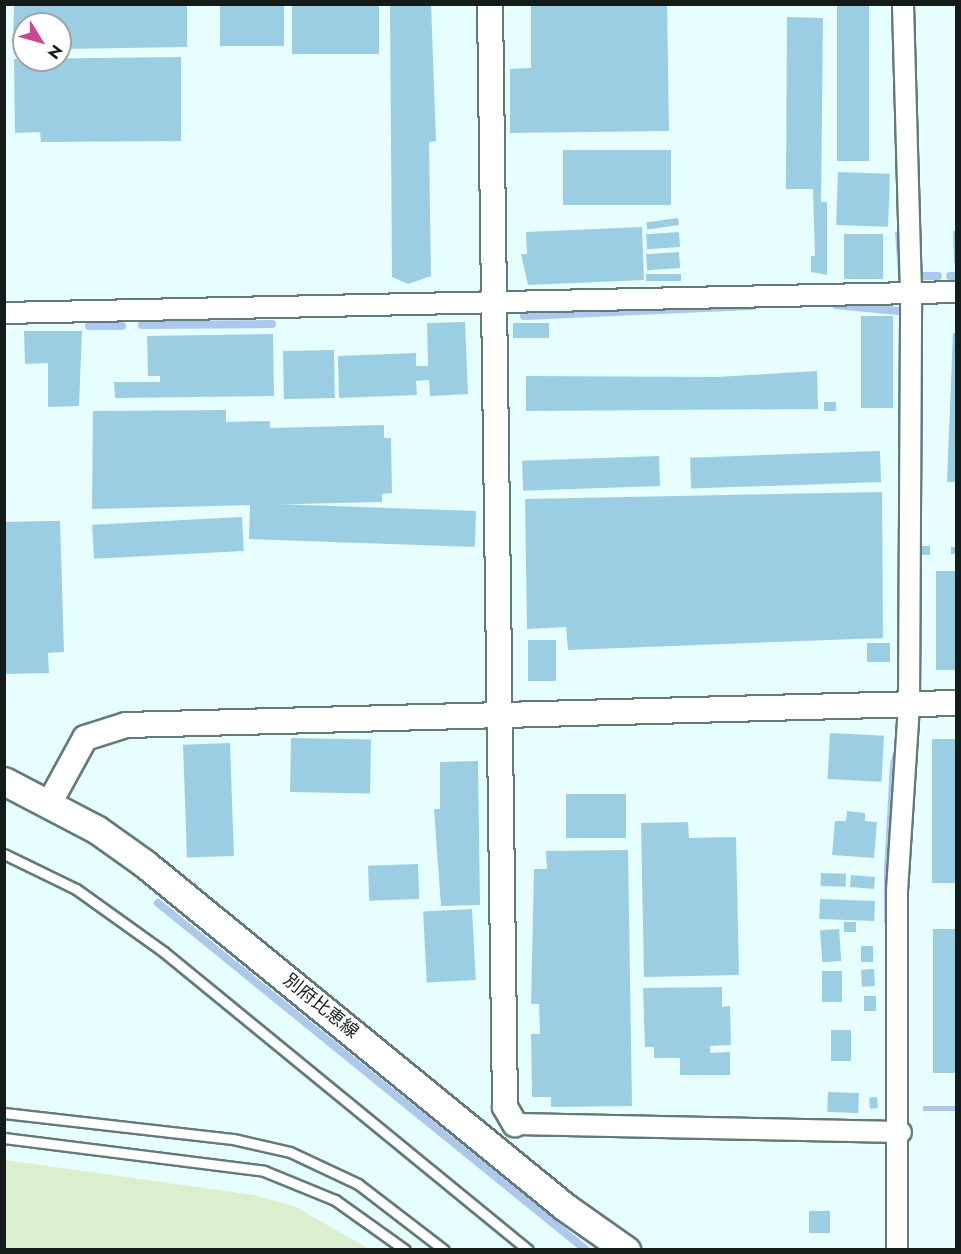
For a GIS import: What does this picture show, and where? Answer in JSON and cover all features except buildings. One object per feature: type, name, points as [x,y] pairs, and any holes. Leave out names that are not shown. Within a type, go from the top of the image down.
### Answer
[{"type":"main road","name":"別府比恵線","points":[[4,781],[50,802],[195,903],[565,1207],[626,1250]]},
{"type":"street","points":[[490,4],[506,1107],[515,1124],[901,1132]]},
{"type":"street","points":[[897,1250],[901,1132],[897,891],[909,704],[911,292],[903,4]]},
{"type":"street","points":[[4,313],[494,305],[957,292]]},
{"type":"street","points":[[50,802],[73,755],[85,738],[103,728],[500,719],[957,703]]},
{"type":"lane","points":[[4,854],[76,889],[164,952],[528,1250]]},
{"type":"lane","points":[[4,1113],[233,1139],[290,1152],[358,1184],[444,1250]]},
{"type":"lane","points":[[4,1138],[264,1171],[335,1200],[405,1250]]},
{"type":"green space","points":[[5,1160],[253,1195],[296,1207],[369,1249],[5,1249]]},
{"type":"water","points":[[895,232],[903,233],[904,275],[898,275]]},
{"type":"water","points":[[897,741],[889,872],[889,924],[884,923],[884,871],[890,763]]},
{"type":"water","points":[[923,1106],[956,1106],[956,1111],[923,1111]]},
{"type":"waterway","points":[[925,276],[938,276]]},
{"type":"waterway","points":[[950,276],[956,276]]},
{"type":"waterway","points":[[836,305],[898,311]]},
{"type":"waterway","points":[[524,316],[751,306]]},
{"type":"waterway","points":[[142,325],[272,324]]},
{"type":"waterway","points":[[89,326],[122,326]]},
{"type":"waterway","points":[[158,903],[586,1250]]}]
